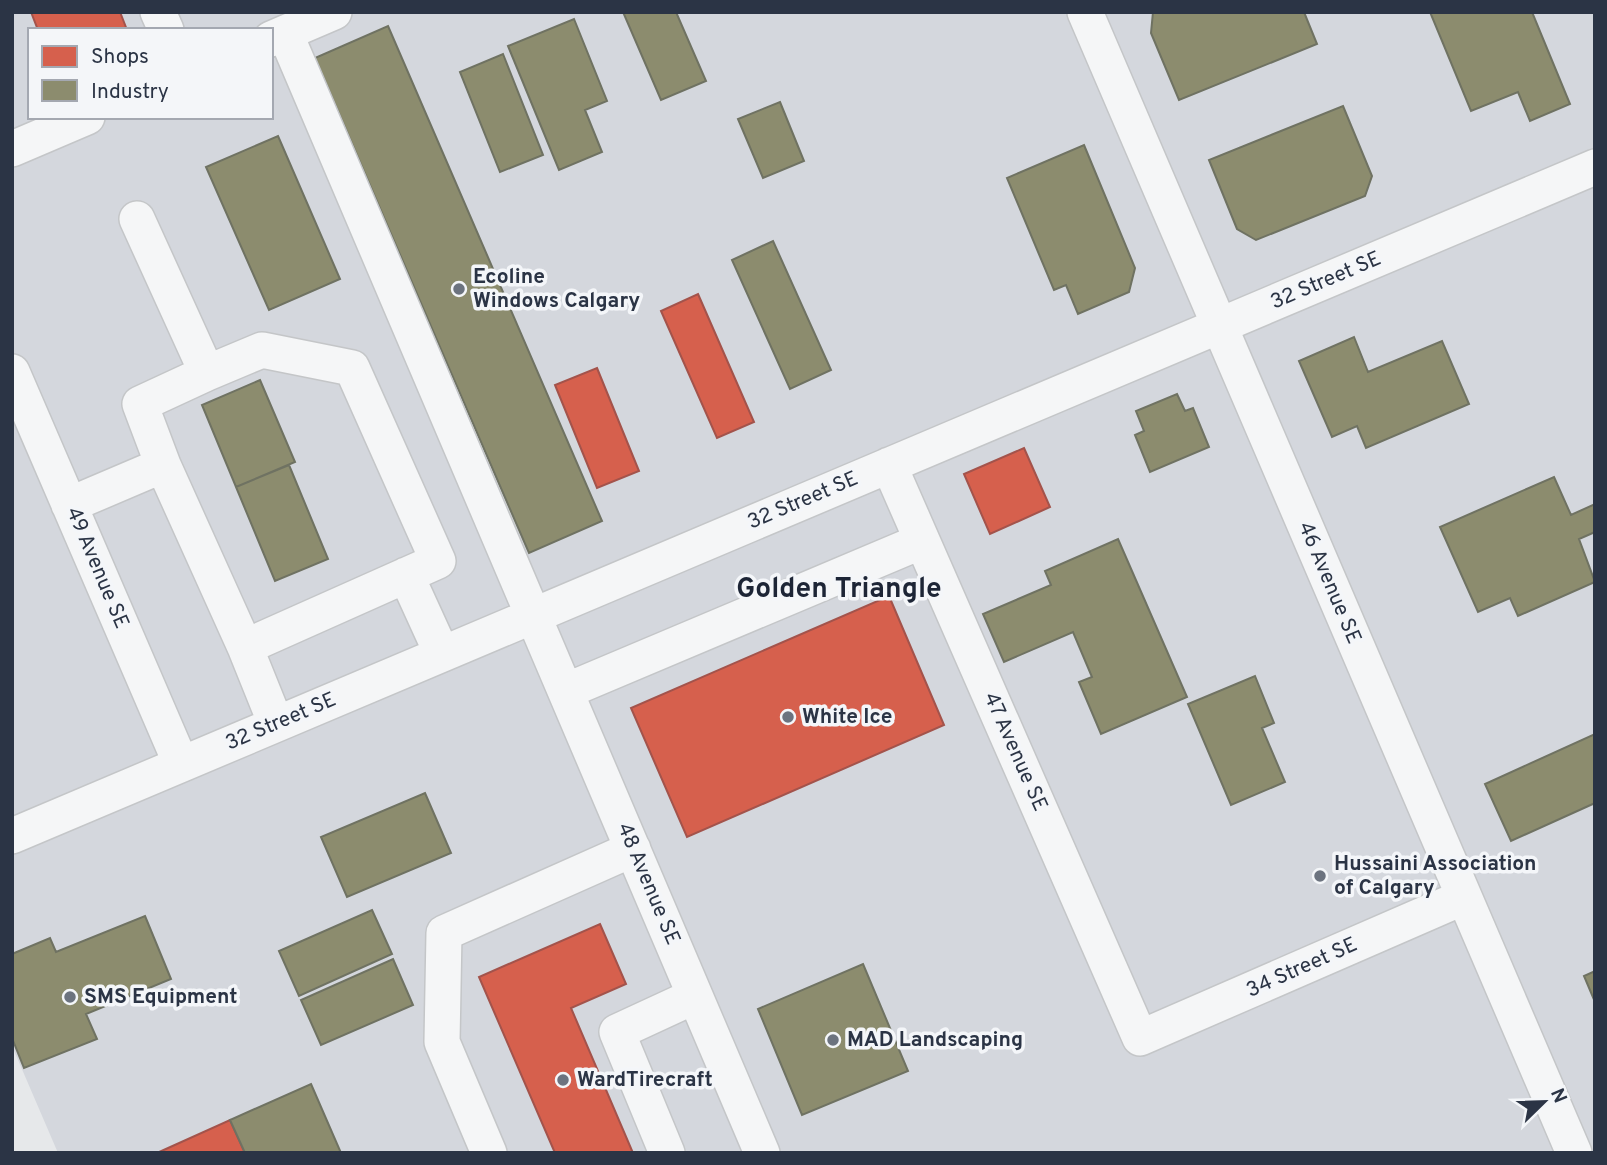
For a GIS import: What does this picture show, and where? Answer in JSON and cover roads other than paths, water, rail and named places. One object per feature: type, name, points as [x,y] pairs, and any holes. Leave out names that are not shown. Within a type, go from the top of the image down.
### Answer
[{"type":"street","points":[[158,12],[165,28]]},
{"type":"street","points":[[278,36],[334,12]]},
{"type":"street","name":"46 Avenue SE","points":[[1085,12],[1574,1153]]},
{"type":"street","name":"48 Avenue SE","points":[[278,36],[534,615],[695,996],[752,1150]]},
{"type":"street","points":[[12,149],[82,119]]},
{"type":"street","name":"32 Street SE","points":[[12,836],[1595,167]]},
{"type":"street","points":[[137,219],[207,373]]},
{"type":"street","points":[[245,647],[438,561],[352,368],[262,350],[140,404],[163,465],[245,647],[276,724]]},
{"type":"street","name":"49 Avenue SE","points":[[12,372],[181,764]]},
{"type":"street","points":[[69,505],[163,465]]},
{"type":"street","name":"47 Avenue SE","points":[[889,465],[1140,1038]]},
{"type":"street","points":[[566,691],[922,541]]},
{"type":"street","points":[[405,575],[442,654]]},
{"type":"street","points":[[489,1153],[442,1042],[444,933],[633,849]]},
{"type":"street","name":"34 Street SE","points":[[1140,1038],[1464,897]]},
{"type":"street","points":[[667,1153],[617,1032],[695,996]]},
{"type":"place","name":"Ecoline Windows Calgary","points":[[459,289]]},
{"type":"place","name":"White Ice","points":[[788,717]]},
{"type":"place","name":"Hussaini Association of Calgary","points":[[1320,876]]},
{"type":"place","name":"SMS Equipment","points":[[70,997]]},
{"type":"place","name":"MAD Landscaping","points":[[833,1040]]},
{"type":"place","name":"WardTirecraft","points":[[563,1080]]},
{"type":"district","name":"Golden Triangle","points":[[839,590]]}]
